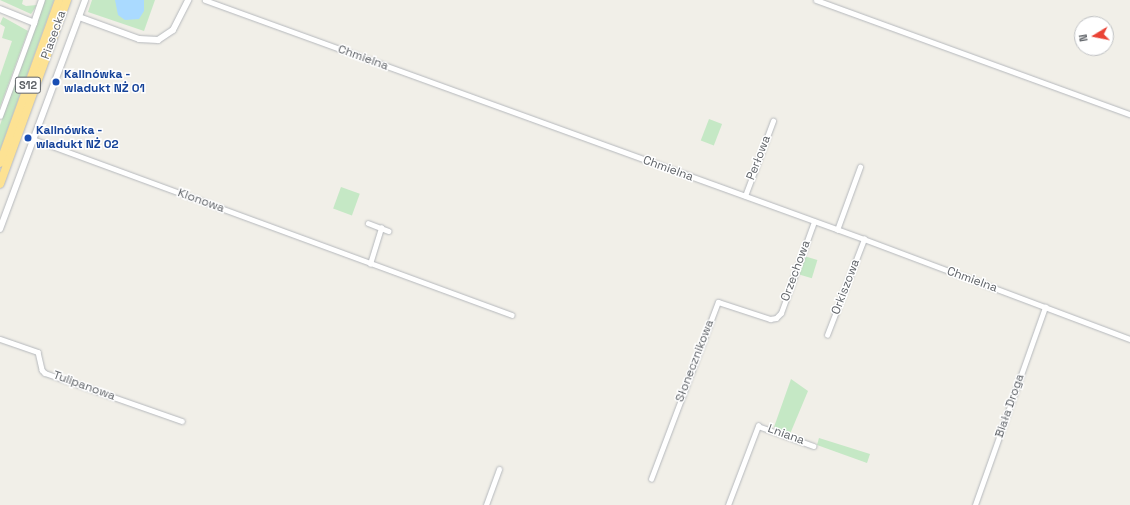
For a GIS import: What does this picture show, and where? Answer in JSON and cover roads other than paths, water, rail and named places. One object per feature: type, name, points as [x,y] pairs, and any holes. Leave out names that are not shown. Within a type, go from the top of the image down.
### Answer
[{"type":"highway","name":"Piasecka","points":[[0,163],[59,0]]},
{"type":"highway","name":"Piasecka","points":[[0,184],[67,0]]},
{"type":"street","points":[[0,116],[42,0]]},
{"type":"street","points":[[0,229],[85,0]]},
{"type":"street","points":[[79,17],[139,39],[158,40],[173,30],[188,0]]},
{"type":"street","name":"Chmielna","points":[[205,0],[864,239],[1130,339]]},
{"type":"street","points":[[816,0],[1130,114]]},
{"type":"street","points":[[0,9],[34,23]]},
{"type":"street","name":"Perłowa","points":[[745,196],[773,121]]},
{"type":"street","name":"Klonowa","points":[[33,139],[512,315]]},
{"type":"street","points":[[837,230],[860,167]]},
{"type":"street","name":"Orzechowa","points":[[776,318],[781,313],[814,222]]},
{"type":"street","points":[[368,223],[389,230]]},
{"type":"street","points":[[370,264],[382,228]]},
{"type":"street","name":"Orkiszowa","points":[[828,336],[864,239]]},
{"type":"street","name":"Słonecznikowa","points":[[651,479],[718,302],[770,319],[776,318]]},
{"type":"street","name":"Biała Droga","points":[[976,504],[1045,307]]},
{"type":"street","name":"Tulipanowa","points":[[0,339],[38,352],[42,370],[45,372],[182,421]]},
{"type":"street","name":"Lniana","points":[[728,505],[758,426],[814,446]]},
{"type":"street","points":[[486,505],[499,469]]},
{"type":"water","points":[[115,0],[144,0],[144,11],[139,19],[125,20],[118,15]]},
{"type":"place","name":"Kalinówka - wiadukt NŻ 01","points":[[56,82]]},
{"type":"place","name":"Kalinówka - wiadukt NŻ 02","points":[[28,138]]}]
